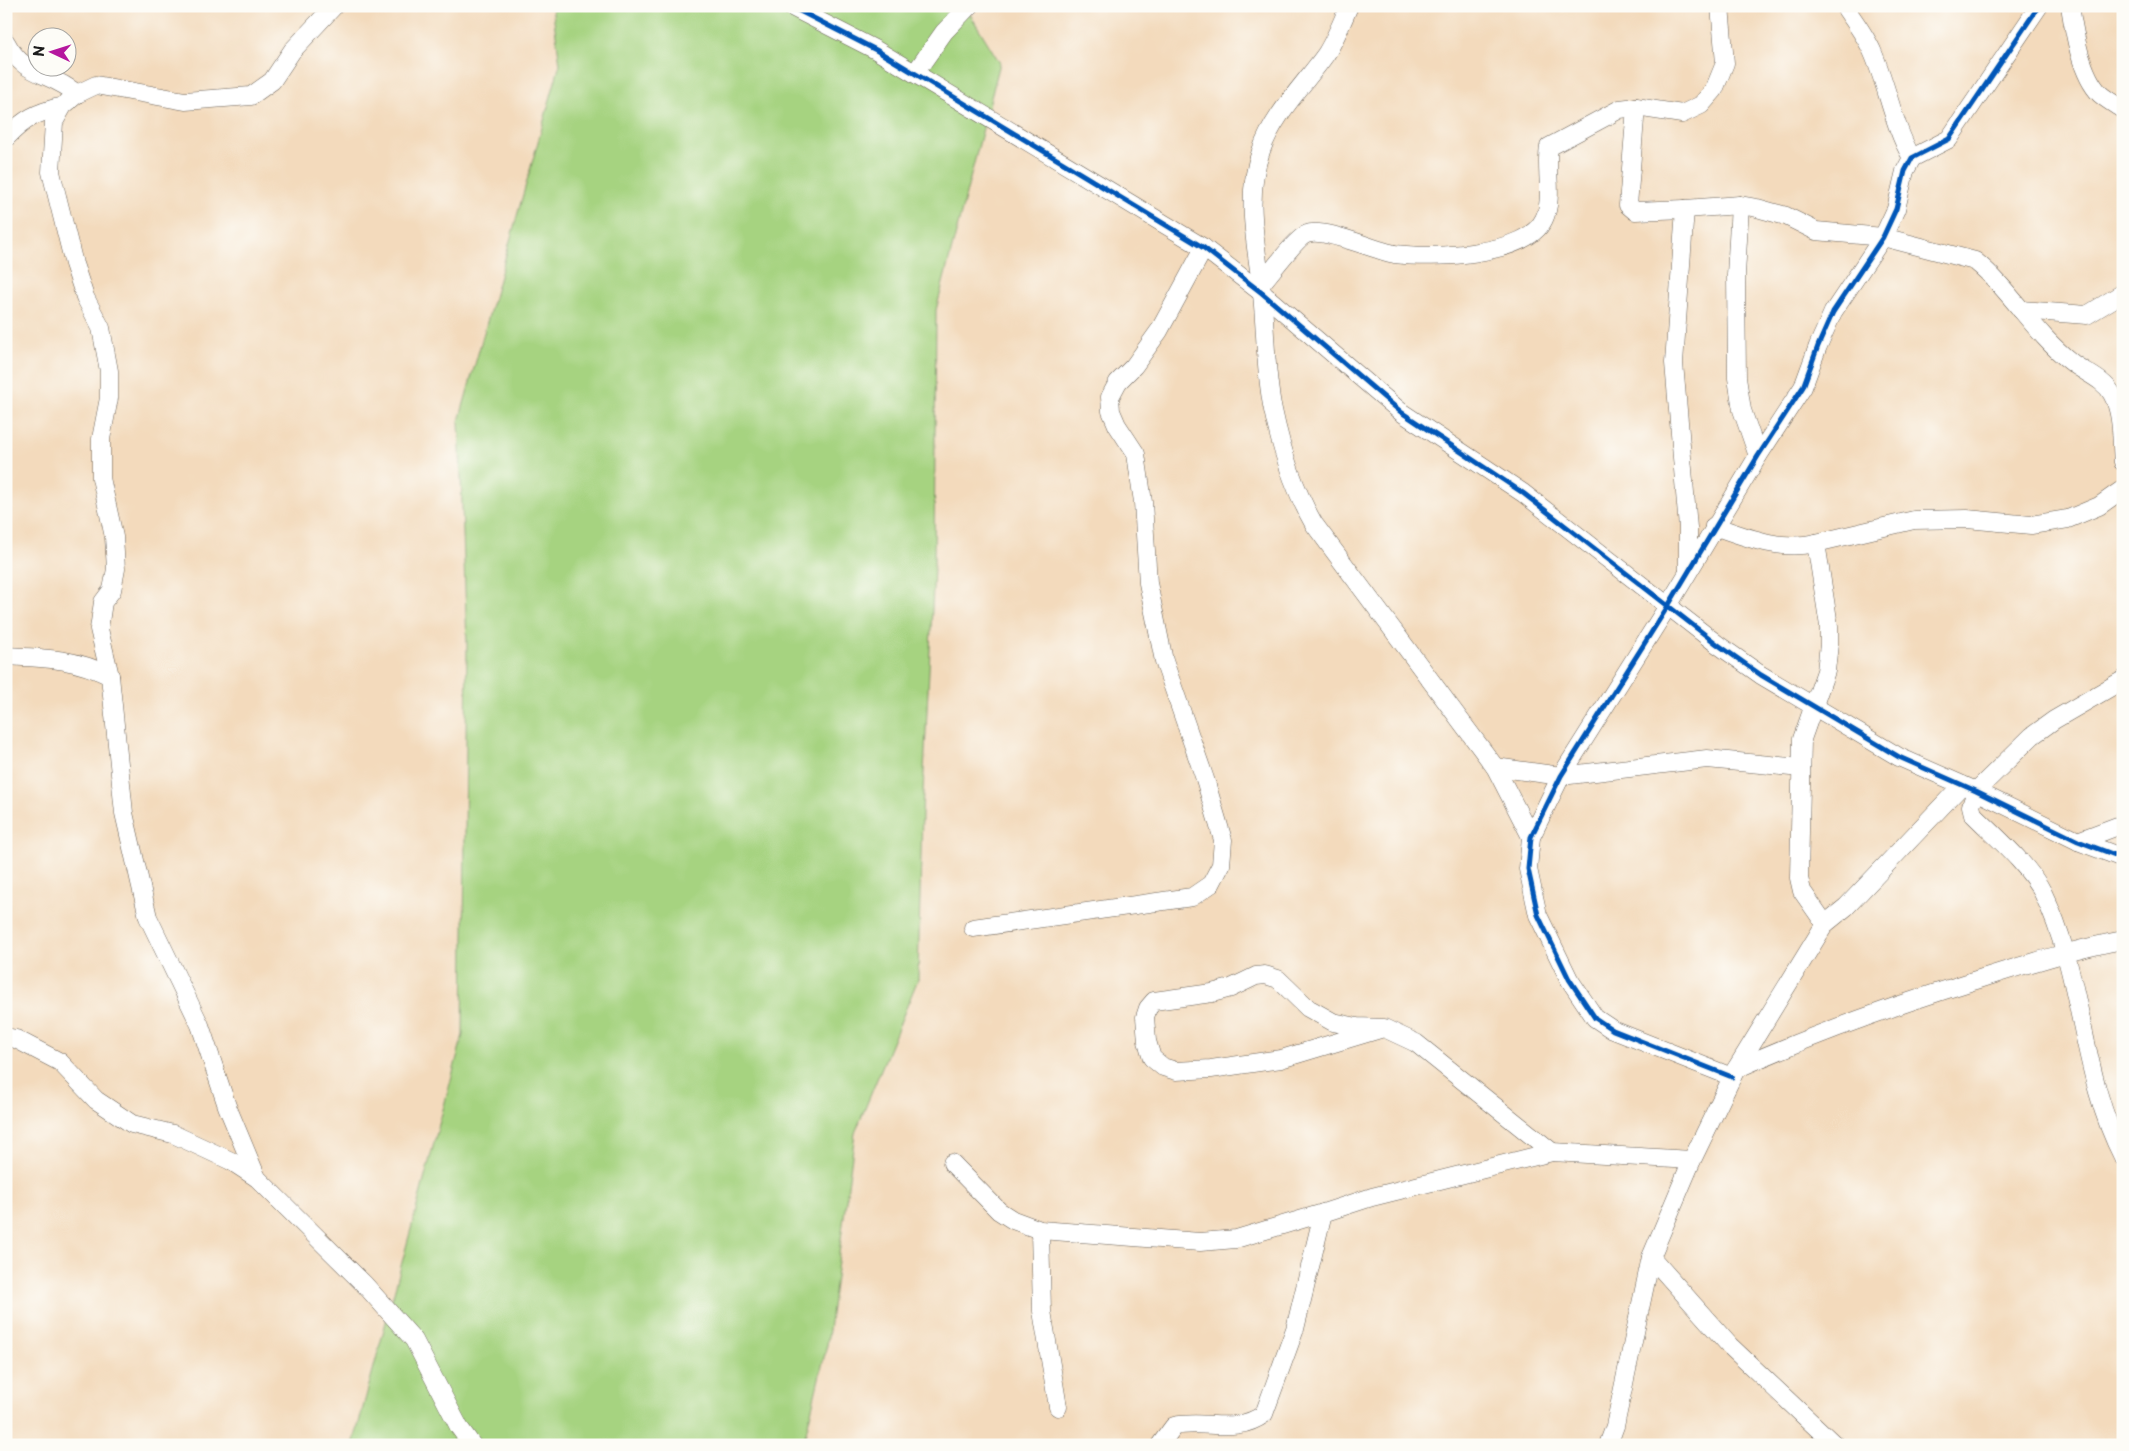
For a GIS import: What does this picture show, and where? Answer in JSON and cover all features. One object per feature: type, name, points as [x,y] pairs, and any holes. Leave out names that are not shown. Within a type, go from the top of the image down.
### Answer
[{"type":"street","points":[[257,1178],[227,1106],[200,1025],[148,917],[124,813],[110,676],[99,629],[103,602],[112,590],[116,569],[114,537],[101,478],[101,439],[109,398],[109,371],[101,328],[85,297],[74,264],[51,172],[54,122],[63,106],[77,94],[96,85],[185,101],[251,96],[272,81],[292,51],[334,6]]},
{"type":"street","points":[[790,6],[876,50],[1204,248],[1262,289],[1401,412],[1523,493],[1717,644],[1761,675],[1899,757],[1969,788],[2078,841],[2123,858]]},
{"type":"street","points":[[915,73],[944,32],[969,6]]},
{"type":"street","points":[[1349,6],[1327,52],[1279,117],[1260,151],[1252,206],[1252,228],[1262,289],[1273,410],[1300,500],[1314,524],[1495,767],[1531,837]]},
{"type":"street","points":[[1262,289],[1298,240],[1305,234],[1312,232],[1351,240],[1394,254],[1444,256],[1522,241],[1538,229],[1545,217],[1549,187],[1546,162],[1549,147],[1620,108],[1636,107],[1682,114],[1701,105],[1714,90],[1725,63],[1720,6]]},
{"type":"street","points":[[1844,6],[1872,50],[1886,88],[1900,137],[1912,158]]},
{"type":"street","points":[[2039,6],[1949,139],[1912,158],[1905,171],[1896,209],[1883,237],[1833,312],[1803,387],[1714,526],[1668,606],[1561,776],[1531,837],[1528,869],[1538,915],[1569,979],[1595,1018],[1613,1030],[1734,1073],[1842,1024],[2066,951],[2123,940]]},
{"type":"street","points":[[2070,6],[2075,38],[2087,72],[2100,93],[2123,110]]},
{"type":"street","points":[[6,42],[13,55],[24,66],[64,83],[77,94]]},
{"type":"street","points":[[6,138],[36,112],[63,106]]},
{"type":"street","points":[[1636,107],[1628,205],[1635,211],[1740,206],[1786,216],[1816,230],[1883,237],[1975,261],[1985,269],[2069,360],[2106,386],[2112,394],[2118,407],[2123,462]]},
{"type":"street","points":[[1740,206],[1736,275],[1737,378],[1742,410],[1758,456]]},
{"type":"street","points":[[1685,209],[1674,363],[1687,508],[1688,570]]},
{"type":"street","points":[[973,928],[1192,897],[1211,884],[1221,865],[1223,840],[1205,779],[1164,661],[1148,583],[1143,502],[1136,454],[1116,425],[1111,411],[1110,397],[1118,382],[1134,366],[1159,331],[1204,248]]},
{"type":"street","points":[[2021,310],[2087,315],[2123,293]]},
{"type":"street","points":[[1714,526],[1771,545],[1797,546],[1914,520],[1968,519],[2032,525],[2068,519],[2099,506],[2123,489]]},
{"type":"street","points":[[1816,543],[1829,626],[1829,644],[1826,671],[1802,739],[1799,878],[1802,891],[1825,924]]},
{"type":"street","points":[[6,656],[63,659],[90,666],[110,676]]},
{"type":"street","points":[[1608,1445],[1615,1426],[1651,1257],[1692,1160],[1734,1073],[1825,924],[1846,907],[1969,788],[2032,736],[2054,720],[2123,680]]},
{"type":"street","points":[[1495,767],[1561,776],[1707,759],[1801,768]]},
{"type":"street","points":[[1969,788],[1974,814],[2016,857],[2042,892],[2066,951],[2096,1090],[2113,1138],[2123,1157]]},
{"type":"street","points":[[2078,841],[2123,824]]},
{"type":"street","points":[[1384,1028],[1281,1058],[1211,1069],[1176,1071],[1163,1068],[1152,1058],[1147,1042],[1145,1017],[1148,1008],[1154,1001],[1212,993],[1231,988],[1256,976],[1266,975],[1278,979],[1308,1008],[1333,1022],[1357,1027],[1384,1028],[1416,1043],[1552,1152]]},
{"type":"street","points":[[6,1037],[16,1039],[60,1062],[96,1100],[132,1124],[173,1134],[231,1161],[257,1178],[365,1285],[414,1340],[459,1427],[472,1445]]},
{"type":"street","points":[[952,1163],[999,1211],[1013,1220],[1040,1230],[1200,1242],[1236,1239],[1372,1197],[1552,1152],[1692,1160]]},
{"type":"street","points":[[1160,1445],[1174,1426],[1188,1423],[1235,1426],[1252,1423],[1264,1414],[1294,1330],[1323,1213]]},
{"type":"street","points":[[1040,1230],[1042,1311],[1058,1407]]},
{"type":"street","points":[[1651,1257],[1730,1346],[1835,1445]]},
{"type":"green space","points":[[552,6],[965,6],[1000,63],[936,310],[934,568],[922,813],[918,979],[855,1133],[827,1345],[803,1445],[353,1445],[463,1035],[467,644],[459,421],[560,64]]},
{"type":"cycle path","points":[[790,6],[876,50],[1204,248],[1262,293],[1401,412],[1523,493],[1717,644],[1761,675],[1899,757],[1976,791],[2078,841],[2123,858]]},
{"type":"cycle path","points":[[1732,1077],[1613,1030],[1595,1018],[1569,979],[1538,915],[1528,869],[1531,837],[1561,776],[1668,606],[1758,456],[1803,387],[1833,312],[1883,237],[1896,209],[1905,171],[1912,158],[1949,139],[2039,6]]}]
